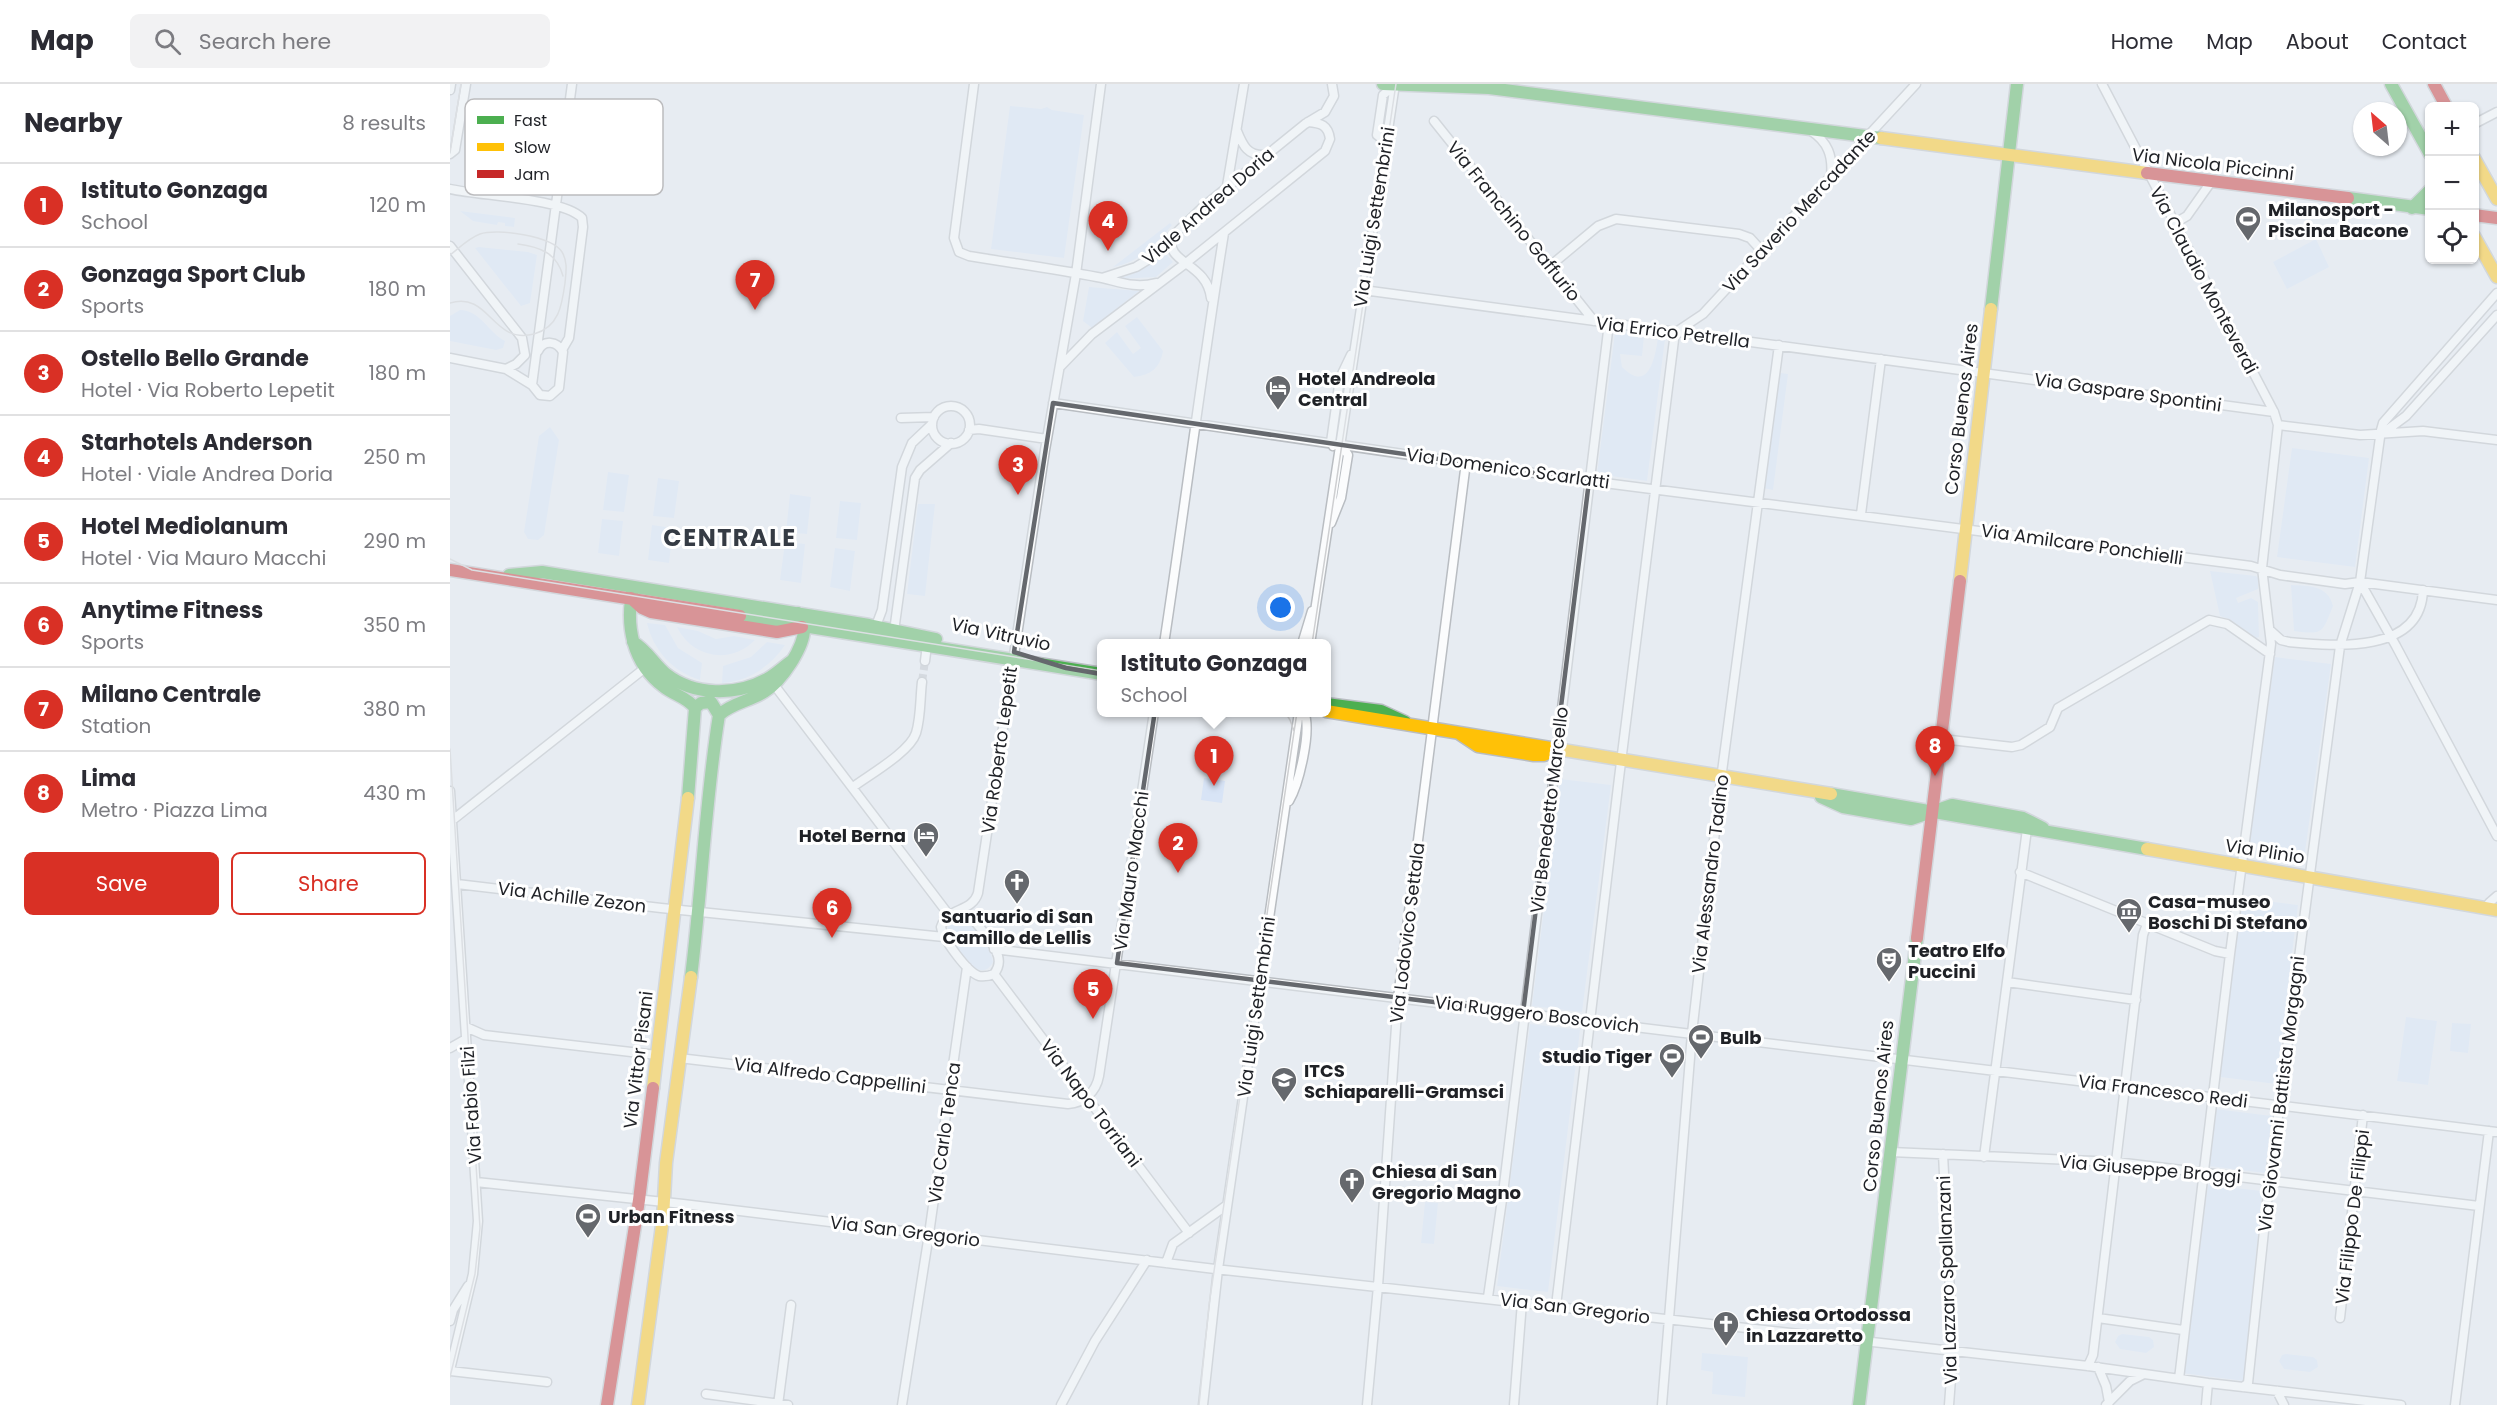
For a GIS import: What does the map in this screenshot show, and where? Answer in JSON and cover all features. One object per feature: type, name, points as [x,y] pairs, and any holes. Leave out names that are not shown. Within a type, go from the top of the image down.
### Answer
[{"type":"street","points":[[450,90],[451,84]]},
{"type":"street","points":[[450,154],[455,150],[466,84]]},
{"type":"street","points":[[570,99],[572,84]]},
{"type":"street","name":"Viale Andrea Doria","points":[[974,84],[954,238],[957,249],[962,255],[1101,278],[1135,286],[1162,281]]},
{"type":"street","name":"Via Roberto Lepetit","points":[[960,910],[974,902],[978,895],[1047,439],[1076,274],[1101,84]]},
{"type":"street","points":[[1227,186],[1244,84]]},
{"type":"street","name":"Viale Andrea Doria","points":[[1101,278],[1140,265],[1227,186],[1308,122],[1325,112],[1330,106],[1335,91],[1332,84]]},
{"type":"street","name":"Via Nicola Piccinni","points":[[1391,84],[1471,88],[1486,86],[1811,131],[2425,209]]},
{"type":"street","name":"Via Luigi Settembrini","points":[[1387,142],[1377,135],[1383,95],[1391,84]]},
{"type":"street","name":"Via Luigi Settembrini","points":[[1311,639],[1338,454],[1335,442],[1340,378],[1354,349],[1387,142],[1391,84]]},
{"type":"street","name":"Via Saverio Mercadante","points":[[1675,332],[1703,314],[1917,84]]},
{"type":"street","name":"Corso Buenos Aires","points":[[1859,1405],[1934,811],[2017,84]]},
{"type":"street","name":"Via Claudio Monteverdi","points":[[2102,84],[2274,412],[2278,426]]},
{"type":"street","points":[[2391,84],[2425,145]]},
{"type":"street","points":[[2434,84],[2444,102]]},
{"type":"street","points":[[2479,122],[2497,112]]},
{"type":"street","name":"Via Franchino Gaffurio","points":[[1434,121],[1594,321]]},
{"type":"street","name":"Viale Andrea Doria","points":[[1059,368],[1092,334],[1186,263],[1327,148],[1330,139],[1327,128],[1321,123],[1308,122]]},
{"type":"street","points":[[1237,129],[1246,150],[1254,155],[1265,155]]},
{"type":"street","points":[[1811,131],[1826,144],[1831,159],[1831,176]]},
{"type":"street","points":[[2479,165],[2497,199]]},
{"type":"street","points":[[2175,223],[2187,216],[2211,182]]},
{"type":"street","points":[[450,189],[465,191]]},
{"type":"street","points":[[450,358],[506,369],[532,385],[535,391],[543,396],[550,396],[560,386],[562,350],[569,333],[583,224],[577,214],[556,206],[487,195]]},
{"type":"street","points":[[535,369],[557,195]]},
{"type":"street","points":[[2412,208],[2425,196]]},
{"type":"street","points":[[2479,216],[2497,218]]},
{"type":"street","points":[[1550,266],[1598,226],[1616,219],[1739,234],[1750,238],[1761,250]]},
{"type":"street","points":[[1165,639],[1224,232]]},
{"type":"street","points":[[1172,235],[1171,250],[1206,281],[1212,305]]},
{"type":"street","points":[[2479,243],[2497,277]]},
{"type":"street","points":[[450,246],[523,341],[525,351],[523,358],[506,369]]},
{"type":"street","name":"Via Errico Petrella","points":[[1363,290],[1983,373]]},
{"type":"street","points":[[2380,435],[2383,423],[2497,293]]},
{"type":"street","points":[[2380,435],[2406,416],[2497,315]]},
{"type":"street","name":"Via Benedetto Marcello","points":[[1488,1297],[1503,1193],[1523,1013],[1609,323]]},
{"type":"street","points":[[2481,333],[2497,323]]},
{"type":"street","points":[[1556,1306],[1675,332]]},
{"type":"street","points":[[532,385],[539,349],[551,343],[562,350]]},
{"type":"street","name":"Via Alessandro Tadino","points":[[1662,1405],[1692,1033],[1721,777],[1779,345]]},
{"type":"street","points":[[1861,514],[1881,359]]},
{"type":"street","name":"Via Gaspare Spontini","points":[[1983,373],[2274,412]]},
{"type":"street","name":"Via Domenico Scarlatti","points":[[1053,403],[1335,442],[1589,481],[1965,528]]},
{"type":"street","points":[[876,626],[882,610],[902,467],[912,443],[942,408],[957,407],[967,415],[969,430],[962,440],[951,443],[920,470],[915,478],[890,634]]},
{"type":"street","points":[[901,418],[933,421]]},
{"type":"street","points":[[933,421],[937,438],[951,443]]},
{"type":"street","points":[[2178,1379],[2230,954],[2270,654],[2271,631],[2262,568],[2278,426],[2360,435],[2423,431],[2497,440]]},
{"type":"street","points":[[969,430],[979,429],[1047,439]]},
{"type":"street","name":"Via Giovanni Battista Morgagni","points":[[2243,1387],[2248,1383],[2279,1106],[2340,646],[2360,582],[2380,435]]},
{"type":"street","name":"Via Luigi Settembrini","points":[[1327,531],[1339,504],[1348,455],[1335,442]]},
{"type":"street","name":"Via Lodovico Settala","points":[[1367,1405],[1378,1286],[1398,998],[1466,462]]},
{"type":"street","name":"Via Amilcare Ponchielli","points":[[1965,528],[2262,568],[2289,576],[2346,584],[2360,582],[2497,600]]},
{"type":"street","points":[[450,570],[500,578],[528,572],[541,578],[631,593],[798,613],[876,626],[890,634]]},
{"type":"street","points":[[2360,582],[2497,836]]},
{"type":"street","points":[[2271,631],[2281,640],[2340,646],[2372,642],[2390,635],[2411,622],[2417,613],[2423,590]]},
{"type":"street","points":[[631,593],[642,608],[651,612],[782,632],[804,626],[890,634]]},
{"type":"street","points":[[631,593],[629,621],[633,642],[645,668],[662,686],[687,700],[695,713],[701,703],[711,702],[719,718]]},
{"type":"street","name":"Via Luigi Settembrini","points":[[1304,639],[1316,600]]},
{"type":"street","points":[[719,718],[727,708],[762,694],[775,686],[786,674],[795,658],[804,626],[798,613]]},
{"type":"street","points":[[1942,739],[2016,747],[2050,727],[2058,708],[2203,623],[2217,620],[2227,624],[2270,654]]},
{"type":"street","name":"Via Vitruvio","points":[[890,634],[1013,656],[1040,658],[1066,668],[1097,673]]},
{"type":"street","points":[[925,661],[927,641]]},
{"type":"street","points":[[633,642],[644,649],[662,669],[675,679],[694,688],[713,691],[734,691],[761,682],[795,658]]},
{"type":"street","points":[[451,821],[645,668]]},
{"type":"street","points":[[853,787],[898,754],[914,737],[922,682]]},
{"type":"street","points":[[775,686],[949,915]]},
{"type":"street","points":[[1331,705],[1386,712],[1411,726]]},
{"type":"street","points":[[1331,712],[1816,792],[1817,795],[1843,807],[1911,819],[1934,811]]},
{"type":"street","name":"Via Vittor Pisani","points":[[638,1405],[664,1202],[666,1163],[679,1058],[689,791],[695,713]]},
{"type":"street","name":"Via Mauro Macchi","points":[[1087,1098],[1097,1086],[1153,717]]},
{"type":"street","name":"Via Luigi Settembrini","points":[[1203,1405],[1218,1269],[1298,717]]},
{"type":"street","name":"Via Luigi Settembrini","points":[[1285,810],[1298,782],[1308,723],[1306,717]]},
{"type":"street","name":"Via Vittor Pisani","points":[[607,1405],[639,1200],[657,1055],[710,798],[711,766],[719,718]]},
{"type":"street","name":"Via Fabio Filzi","points":[[450,791],[476,1182],[477,1236],[473,1274],[450,1371]]},
{"type":"street","name":"Via Plinio","points":[[1934,811],[1952,805],[2023,818],[2051,832]]},
{"type":"street","name":"Via Plinio","points":[[1934,811],[2027,829],[2470,904],[2495,903]]},
{"type":"street","points":[[1984,1157],[2027,829]]},
{"type":"street","points":[[2020,872],[2214,951],[2230,954]]},
{"type":"street","name":"Via Achille Zezon","points":[[457,884],[686,911]]},
{"type":"street","points":[[960,910],[969,914],[994,948],[999,962],[994,974],[980,976],[967,967],[944,938],[941,927],[949,915],[960,910]]},
{"type":"street","points":[[686,911],[944,938]]},
{"type":"street","points":[[2088,1366],[2093,1355],[2098,1318],[2143,935],[2147,924]]},
{"type":"street","name":"Via Ruggero Boscovich","points":[[994,948],[1901,1058]]},
{"type":"street","name":"Via Carlo Tenca","points":[[902,1405],[967,967]]},
{"type":"street","name":"Via Napo Torriani","points":[[994,974],[1189,1233]]},
{"type":"street","points":[[2007,982],[2136,1000]]},
{"type":"street","points":[[466,1027],[484,1035],[657,1055]]},
{"type":"street","points":[[450,1048],[466,1039]]},
{"type":"street","name":"Via Alfredo Cappellini","points":[[679,1058],[1068,1104],[1087,1098]]},
{"type":"street","name":"Via Francesco Redi","points":[[1901,1058],[2493,1131]]},
{"type":"street","name":"Via Filippo De Filippi","points":[[2340,1318],[2363,1115]]},
{"type":"street","points":[[2455,1405],[2479,1206],[2493,1131]]},
{"type":"street","name":"Via Giuseppe Broggi","points":[[1891,1152],[2116,1162],[2479,1206]]},
{"type":"street","name":"Via Lazzaro Spallanzani","points":[[1943,1154],[1953,1352],[1949,1405]]},
{"type":"street","name":"Via San Gregorio","points":[[476,1182],[664,1202],[1218,1269],[1488,1297],[2098,1367],[2208,1383],[2401,1405]]},
{"type":"street","points":[[1166,1263],[1171,1247],[1227,1205]]},
{"type":"street","points":[[1061,1405],[1095,1341],[1147,1260]]},
{"type":"street","name":"Via Fabio Filzi","points":[[450,1321],[453,1310],[473,1274]]},
{"type":"street","points":[[1514,1405],[1522,1302]]},
{"type":"street","points":[[705,1394],[781,1405],[791,1305]]},
{"type":"street","points":[[2098,1318],[2183,1325]]},
{"type":"street","points":[[2098,1367],[2106,1386],[2108,1404]]},
{"type":"street","points":[[450,1371],[547,1382]]},
{"type":"street","points":[[2108,1404],[2130,1381],[2143,1374]]},
{"type":"street","points":[[2206,1405],[2208,1383]]},
{"type":"street","points":[[2277,1391],[2284,1405]]},
{"type":"street","points":[[2303,1404],[2309,1394]]},
{"type":"highlighted area","points":[[1053,403],[1589,481],[1523,1013],[1117,963],[1159,684],[1066,668],[1014,652]]},
{"type":"shaded area","points":[[1010,106],[1041,109],[1047,107],[1052,110],[1084,115],[1064,258],[991,249]]},
{"type":"shaded area","points":[[460,211],[515,218],[514,227],[505,226],[505,223],[498,222],[497,225],[473,221]]},
{"type":"shaded area","points":[[1170,223],[1172,225],[1146,252],[1123,265],[1113,267]]},
{"type":"shaded area","points":[[2316,239],[2329,267],[2287,289],[2273,262]]},
{"type":"shaded area","points":[[475,248],[537,255],[530,303],[521,306]]},
{"type":"shaded area","points":[[1165,253],[1173,262],[1156,277],[1118,279],[1135,273]]},
{"type":"shaded area","points":[[1089,287],[1139,291],[1092,328],[1083,321]]},
{"type":"shaded area","points":[[460,310],[479,318],[505,341],[503,348],[496,350],[450,341],[450,316]]},
{"type":"shaded area","points":[[1137,317],[1163,351],[1160,362],[1154,370],[1134,377],[1105,343],[1117,332],[1133,354],[1141,348],[1125,326]]},
{"type":"shaded area","points":[[1615,333],[1644,336],[1642,356],[1620,354],[1622,367],[1639,377],[1649,370],[1658,338],[1665,339],[1647,481],[1597,474]]},
{"type":"shaded area","points":[[1781,373],[1788,374],[1773,490],[1763,488],[1777,380]]},
{"type":"shaded area","points":[[550,427],[559,440],[544,535],[538,540],[528,539],[524,532],[539,436]]},
{"type":"shaded area","points":[[2292,448],[2369,458],[2355,567],[2277,557]]},
{"type":"shaded area","points":[[608,472],[629,475],[624,512],[603,510]]},
{"type":"shaded area","points":[[658,478],[679,481],[674,518],[653,516]]},
{"type":"shaded area","points":[[790,494],[811,497],[807,534],[786,532]]},
{"type":"shaded area","points":[[840,501],[861,503],[857,540],[836,538]]},
{"type":"shaded area","points":[[918,504],[935,504],[925,596],[907,594]]},
{"type":"shaded area","points":[[602,519],[623,521],[619,556],[598,553]]},
{"type":"shaded area","points":[[652,525],[673,528],[669,563],[648,560]]},
{"type":"shaded area","points":[[785,542],[805,544],[801,583],[780,580]]},
{"type":"shaded area","points":[[835,548],[855,551],[850,591],[830,587]]},
{"type":"shaded area","points":[[2210,571],[2258,578],[2258,589],[2236,598],[2238,603],[2251,598],[2258,602],[2259,637],[2256,638],[2229,619],[2220,616]]},
{"type":"shaded area","points":[[2291,585],[2317,588],[2327,594],[2333,606],[2321,630],[2311,633],[2294,631]]},
{"type":"shaded area","points":[[647,623],[665,625],[678,648],[702,663],[700,680],[681,672],[666,659],[654,642]]},
{"type":"shaded area","points":[[677,627],[698,631],[716,639],[734,636],[755,640],[735,653],[713,654],[692,646]]},
{"type":"shaded area","points":[[767,642],[785,645],[773,660],[758,672],[732,682],[722,683],[723,666],[751,657]]},
{"type":"shaded area","points":[[2275,657],[2331,664],[2305,852],[2249,842]]},
{"type":"shaded area","points":[[1204,778],[1225,781],[1222,803],[1201,800]]},
{"type":"shaded area","points":[[1560,779],[1611,785],[1582,1012],[1532,1006]]},
{"type":"shaded area","points":[[2242,898],[2298,905],[2276,1084],[2220,1077]]},
{"type":"shaded area","points":[[956,917],[973,927],[984,942],[993,962],[987,969],[980,970],[972,966],[957,950],[948,931],[948,925]]},
{"type":"shaded area","points":[[2406,1017],[2437,1021],[2428,1085],[2397,1081]]},
{"type":"shaded area","points":[[2452,1023],[2471,1024],[2468,1053],[2450,1051]]},
{"type":"shaded area","points":[[1530,1024],[1580,1030],[1548,1292],[1497,1286]]},
{"type":"shaded area","points":[[2216,1109],[2272,1116],[2265,1173],[2209,1166]]},
{"type":"shaded area","points":[[2208,1185],[2262,1191],[2244,1381],[2182,1373]]},
{"type":"shaded area","points":[[1425,1202],[1438,1203],[1434,1244],[1421,1243]]},
{"type":"shaded area","points":[[2122,1334],[2149,1337],[2153,1340],[2154,1347],[2146,1353],[2120,1349],[2115,1342]]},
{"type":"shaded area","points":[[1702,1353],[1748,1357],[1745,1397],[1712,1394],[1713,1372],[1701,1370]]},
{"type":"shaded area","points":[[2282,1355],[2313,1357],[2317,1360],[2318,1367],[2310,1372],[2284,1369],[2279,1361]]},
{"type":"tunnel","points":[[922,682],[925,661]]},
{"type":"tram line","points":[[450,153],[461,84]]},
{"type":"tram line","points":[[1313,639],[1396,84]]},
{"type":"tram line","points":[[450,255],[480,234],[511,233],[536,238],[556,246],[564,256],[566,267],[558,314],[549,326],[534,334],[520,335],[509,332],[474,304],[463,301],[450,303]]},
{"type":"tram line","points":[[518,244],[547,252],[557,262],[563,276]]},
{"type":"tram line","points":[[450,559],[472,570],[1097,670]]},
{"type":"tram line","points":[[1288,717],[1294,731]]},
{"type":"tram line","points":[[1199,1405],[1209,1305],[1296,717]]},
{"type":"tram line","points":[[450,749],[480,1228],[475,1274],[450,1377]]},
{"type":"traffic: fast","points":[[1383,84],[1489,88],[1881,138]]},
{"type":"traffic: fast","points":[[1991,309],[2017,84]]},
{"type":"traffic: fast","points":[[2391,84],[2425,145]]},
{"type":"traffic: fast","points":[[2412,208],[2425,195]]},
{"type":"traffic: fast","points":[[2348,198],[2425,208]]},
{"type":"traffic: fast","points":[[509,575],[542,572],[869,625],[936,639]]},
{"type":"traffic: fast","points":[[633,588],[630,616],[638,655],[653,677],[695,708],[688,798]]},
{"type":"traffic: fast","points":[[691,977],[710,780],[719,715],[764,692],[785,672],[797,653],[804,634],[804,626],[798,613]]},
{"type":"traffic: fast","points":[[740,616],[1097,673]]},
{"type":"traffic: fast","points":[[633,642],[666,674],[677,681],[702,690],[729,691],[755,685],[793,660]]},
{"type":"traffic: fast","points":[[695,708],[701,703],[711,702],[719,715]]},
{"type":"traffic: fast","points":[[1331,705],[1381,711],[1405,722]]},
{"type":"traffic: fast","points":[[1831,794],[2147,849]]},
{"type":"traffic: fast","points":[[1821,797],[1843,807],[1911,819],[1952,805],[2023,818],[2043,828]]},
{"type":"traffic: fast","points":[[1859,1405],[1917,938]]},
{"type":"traffic: slow","points":[[1881,138],[2147,173]]},
{"type":"traffic: slow","points":[[2479,167],[2497,199]]},
{"type":"traffic: slow","points":[[2479,245],[2497,277]]},
{"type":"traffic: slow","points":[[1960,581],[1991,309]]},
{"type":"traffic: slow","points":[[1331,712],[1831,794]]},
{"type":"traffic: slow","points":[[1460,734],[1478,746],[1534,755],[1544,755],[1556,749]]},
{"type":"traffic: slow","points":[[653,1088],[688,798]]},
{"type":"traffic: slow","points":[[2147,849],[2497,910]]},
{"type":"traffic: slow","points":[[638,1405],[663,1218],[666,1163],[691,977]]},
{"type":"traffic: jam","points":[[2434,84],[2444,102]]},
{"type":"traffic: jam","points":[[2147,173],[2348,198]]},
{"type":"traffic: jam","points":[[2479,216],[2497,218]]},
{"type":"traffic: jam","points":[[450,570],[740,616]]},
{"type":"traffic: jam","points":[[1917,938],[1960,581]]},
{"type":"traffic: jam","points":[[631,598],[642,608],[651,612],[777,632],[802,627]]},
{"type":"traffic: jam","points":[[607,1405],[639,1200],[653,1088]]},
{"type":"place","name":"Milanosport - Piscina Bacone","points":[[2248,242]]},
{"type":"place","name":"Starhotels Anderson","points":[[1108,251]]},
{"type":"place","name":"Milano Centrale","points":[[755,310]]},
{"type":"place","name":"Hotel Andreola Central","points":[[1278,411]]},
{"type":"place","name":"Ostello Bello Grande","points":[[1018,495]]},
{"type":"place","name":"Lima","points":[[1935,776]]},
{"type":"place","name":"Istituto Gonzaga","points":[[1214,786]]},
{"type":"place","name":"Hotel Berna","points":[[926,858]]},
{"type":"place","name":"Gonzaga Sport Club","points":[[1178,873]]},
{"type":"place","name":"Santuario di San Camillo de Lellis","points":[[1017,905]]},
{"type":"place","name":"Casa-museo Boschi Di Stefano","points":[[2129,934]]},
{"type":"place","name":"Anytime Fitness","points":[[832,938]]},
{"type":"place","name":"Teatro Elfo Puccini","points":[[1889,983]]},
{"type":"place","name":"Hotel Mediolanum","points":[[1093,1019]]},
{"type":"place","name":"Bulb","points":[[1701,1060]]},
{"type":"place","name":"Studio Tiger","points":[[1672,1079]]},
{"type":"place","name":"ITCS Schiaparelli-Gramsci","points":[[1284,1103]]},
{"type":"place","name":"Chiesa di San Gregorio Magno","points":[[1352,1204]]},
{"type":"place","name":"Urban Fitness","points":[[588,1239]]},
{"type":"place","name":"Chiesa Ortodossa in Lazzaretto","points":[[1726,1347]]},
{"type":"district","name":"CENTRALE","points":[[730,537]]}]
